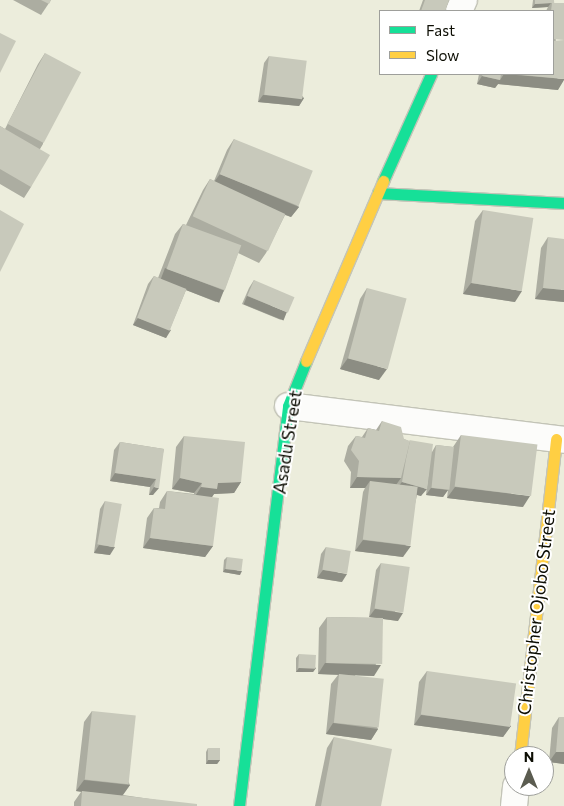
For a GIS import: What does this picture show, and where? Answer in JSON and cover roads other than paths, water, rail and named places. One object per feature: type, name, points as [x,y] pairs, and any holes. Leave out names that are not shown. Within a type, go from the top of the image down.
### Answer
[{"type":"street","name":"Asadu Street","points":[[239,806],[288,406],[332,294],[431,75]]},
{"type":"street","points":[[378,193],[564,203]]},
{"type":"street","points":[[288,406],[560,439]]},
{"type":"street","name":"Christopher Ojobo Street","points":[[521,746],[560,439]]}]
